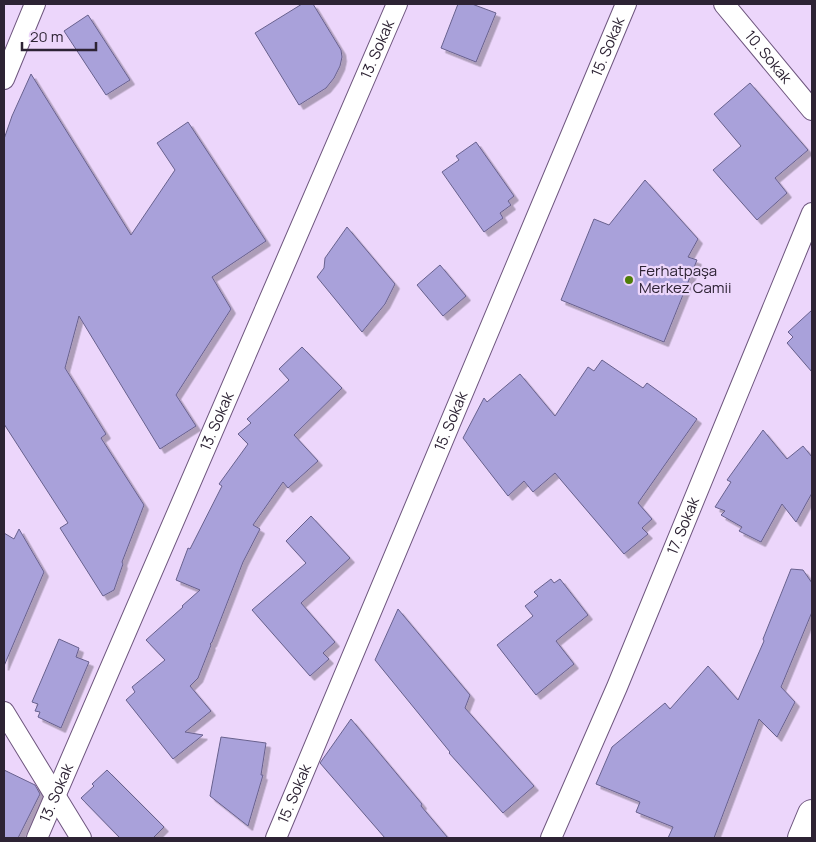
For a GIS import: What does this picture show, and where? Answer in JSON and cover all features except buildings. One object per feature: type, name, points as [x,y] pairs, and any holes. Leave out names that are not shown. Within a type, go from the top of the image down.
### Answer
[{"type":"street","points":[[4,79],[35,4]]},
{"type":"street","name":"13. Sokak","points":[[37,838],[397,4]]},
{"type":"street","name":"15. Sokak","points":[[276,838],[626,4]]},
{"type":"street","name":"10. Sokak","points":[[724,4],[812,110]]},
{"type":"street","name":"17. Sokak","points":[[550,838],[617,687],[812,213]]},
{"type":"street","points":[[4,712],[82,838]]},
{"type":"street","points":[[802,838],[812,814]]},
{"type":"place","name":"Ferhatpaşa Merkez Camii","points":[[629,280]]}]
